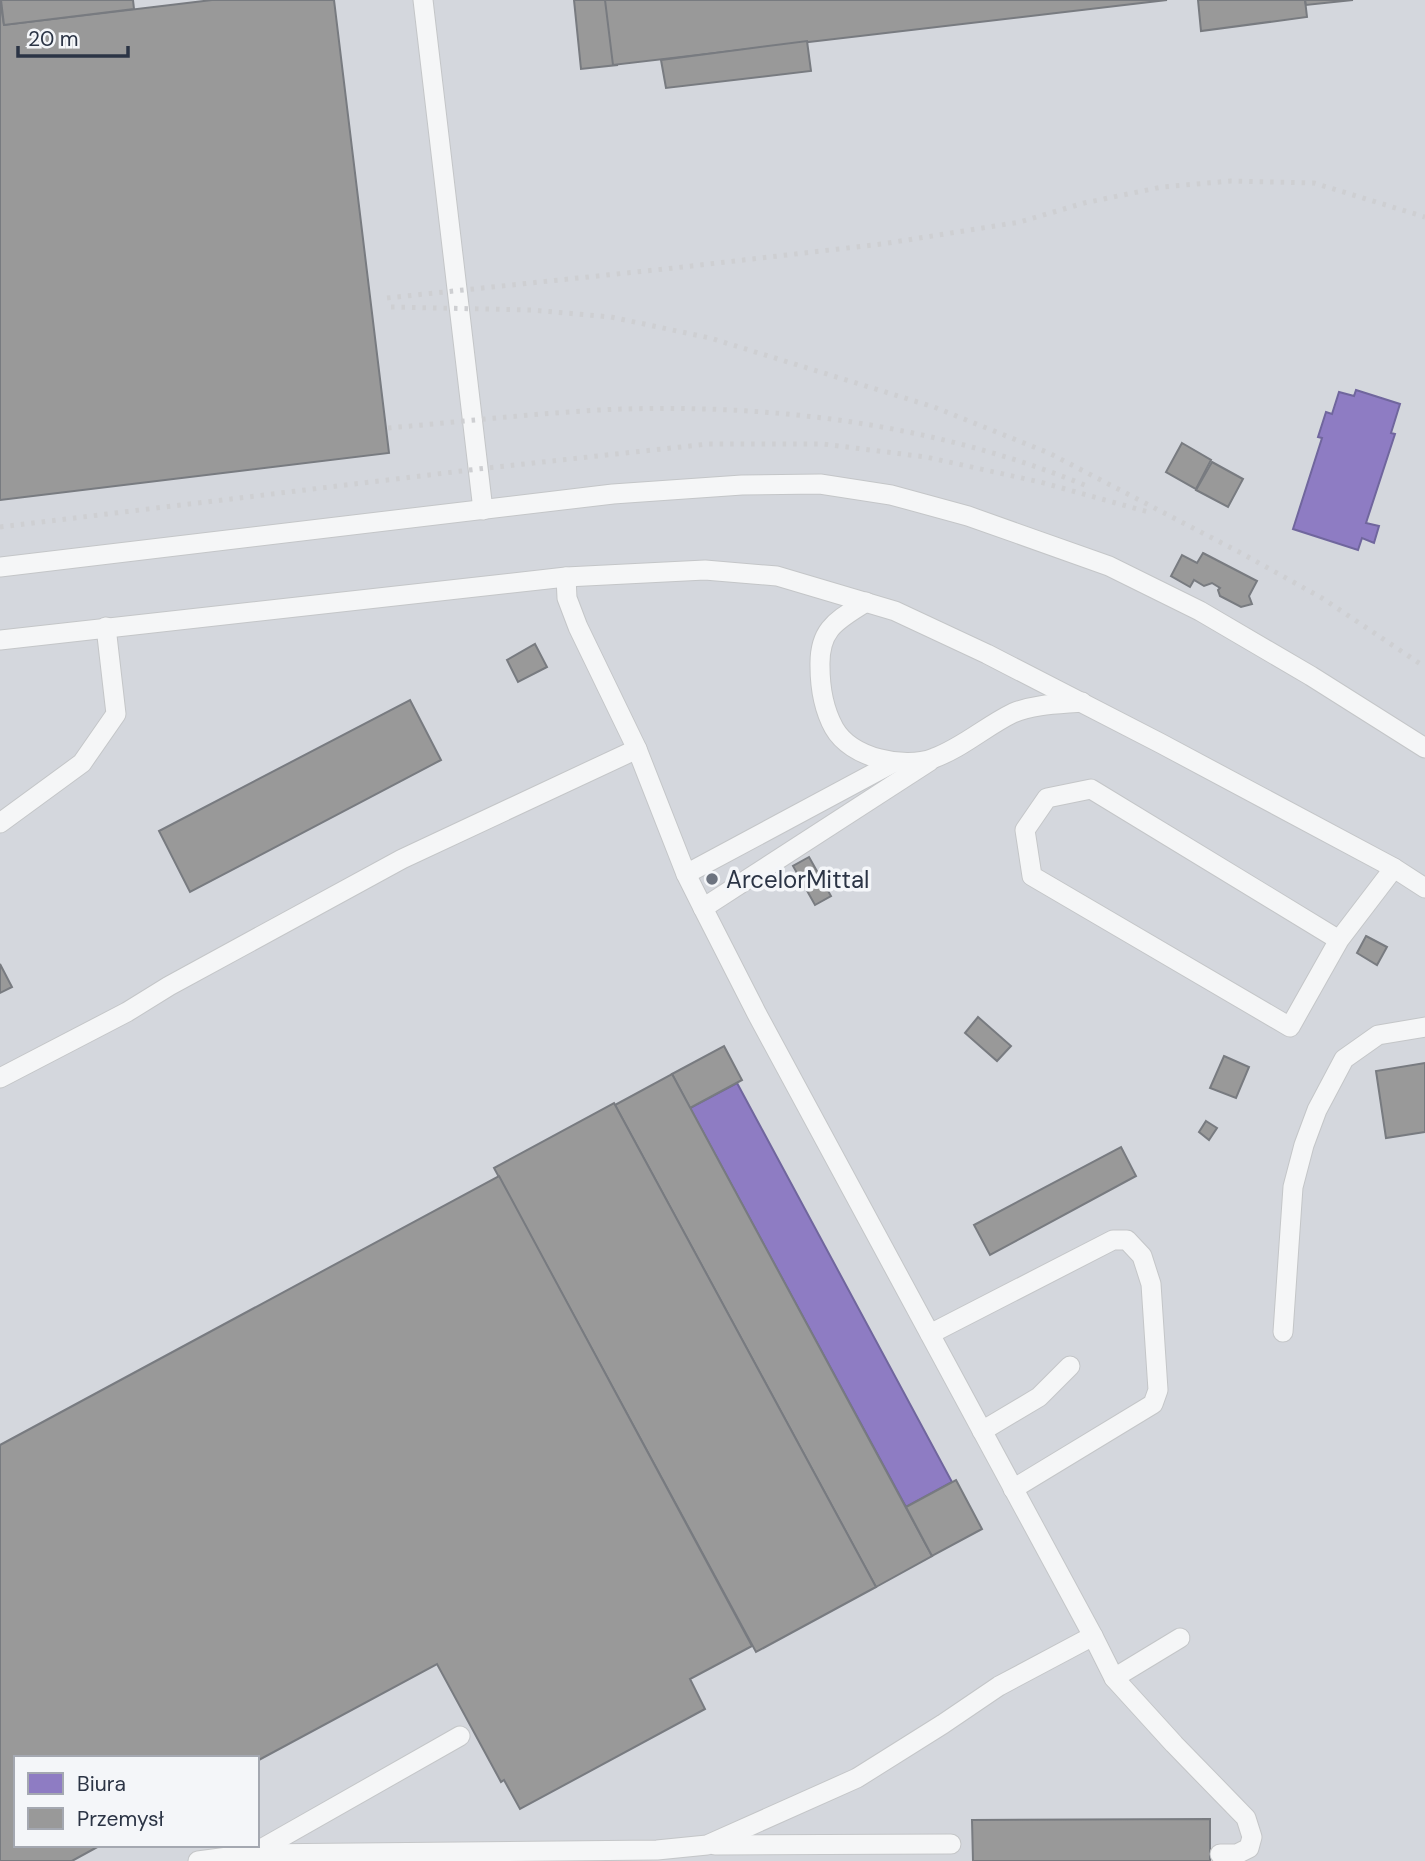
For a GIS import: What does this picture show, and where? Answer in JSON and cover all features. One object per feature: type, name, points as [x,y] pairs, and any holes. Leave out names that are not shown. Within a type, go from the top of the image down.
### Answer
[{"type":"lane","points":[[423,0],[483,510]]},
{"type":"lane","points":[[0,567],[613,494],[741,485],[820,484],[891,495],[968,516],[1110,566],[1200,611],[1311,676],[1425,748]]},
{"type":"lane","points":[[0,640],[566,577],[705,570],[777,576],[895,611],[941,633],[1082,702],[1394,868],[1425,888]]},
{"type":"lane","points":[[566,577],[567,598],[578,627],[637,748],[703,908],[757,1014],[1115,1678],[1246,1818],[1251,1838],[1249,1847],[1237,1854],[1220,1854]]},
{"type":"lane","points":[[866,602],[832,624],[820,653],[820,692],[835,729],[859,752],[893,763]]},
{"type":"lane","points":[[0,823],[82,762],[116,714],[106,627]]},
{"type":"lane","points":[[703,908],[933,759],[1016,712],[1046,705],[1082,702]]},
{"type":"lane","points":[[0,1078],[127,1012],[169,986],[402,859],[637,748]]},
{"type":"lane","points":[[687,874],[893,763],[933,759]]},
{"type":"lane","points":[[1339,940],[1091,789],[1047,798],[1025,831],[1032,876],[1290,1027],[1339,940],[1394,868]]},
{"type":"lane","points":[[1283,1332],[1293,1187],[1304,1144],[1317,1110],[1344,1059],[1378,1035],[1425,1027]]},
{"type":"lane","points":[[929,1334],[1113,1240],[1127,1240],[1142,1256],[1151,1284],[1158,1390],[1153,1404],[1013,1489]]},
{"type":"lane","points":[[982,1431],[1039,1397],[1070,1367]]},
{"type":"lane","points":[[707,1845],[857,1778],[999,1686],[1093,1636]]},
{"type":"lane","points":[[1115,1678],[1180,1638]]},
{"type":"lane","points":[[251,1854],[460,1736]]},
{"type":"lane","points":[[198,1861],[251,1854],[657,1850],[707,1845],[951,1844]]},
{"type":"shaded area","name":"ArcelorMittal","points":[[0,0],[1425,0],[1425,1861],[0,1861]]},
{"type":"building: Biura","points":[[1356,390],[1400,404],[1391,433],[1395,434],[1366,523],[1379,526],[1374,543],[1362,538],[1358,550],[1293,529],[1322,438],[1318,437],[1326,412],[1332,414],[1339,392],[1354,396]]},
{"type":"building: Biura","points":[[737,1083],[952,1482],[906,1507],[690,1108]]},
{"type":"building: Przemysł","points":[[0,0],[4,25],[212,0],[334,0],[389,453],[0,500]]},
{"type":"building: Przemysł","points":[[1,0],[133,0],[134,9],[4,25]]},
{"type":"building: Przemysł","points":[[574,0],[610,0],[617,65],[581,69]]},
{"type":"building: Przemysł","points":[[605,0],[1167,0],[613,65]]},
{"type":"building: Przemysł","points":[[1198,0],[1305,0],[1307,17],[1201,31]]},
{"type":"building: Przemysł","points":[[1305,0],[1353,0],[1306,5]]},
{"type":"building: Przemysł","points":[[807,41],[811,71],[666,88],[661,60]]},
{"type":"building: Przemysł","points":[[1182,443],[1211,460],[1196,489],[1166,472]]},
{"type":"building: Przemysł","points":[[1212,462],[1243,479],[1228,507],[1196,490]]},
{"type":"building: Przemysł","points":[[1203,553],[1257,581],[1249,596],[1252,604],[1241,607],[1220,596],[1220,588],[1212,583],[1204,586],[1194,580],[1190,587],[1171,576],[1182,555],[1197,563]]},
{"type":"building: Przemysł","points":[[535,644],[547,667],[518,682],[507,660]]},
{"type":"building: Przemysł","points":[[410,700],[441,760],[190,892],[159,831]]},
{"type":"building: Przemysł","points":[[809,857],[831,896],[815,905],[793,866]]},
{"type":"building: Przemysł","points":[[1366,936],[1387,947],[1377,965],[1357,953]]},
{"type":"building: Przemysł","points":[[0,964],[12,987],[0,993]]},
{"type":"building: Przemysł","points":[[978,1017],[1011,1046],[997,1061],[965,1033]]},
{"type":"building: Przemysł","points":[[724,1046],[742,1080],[690,1108],[672,1074]]},
{"type":"building: Przemysł","points":[[1224,1056],[1249,1067],[1236,1098],[1210,1088]]},
{"type":"building: Przemysł","points":[[1425,1063],[1425,1132],[1386,1138],[1376,1071]]},
{"type":"building: Przemysł","points":[[672,1074],[932,1556],[876,1587],[615,1105]]},
{"type":"building: Przemysł","points":[[614,1103],[876,1587],[756,1652],[494,1168]]},
{"type":"building: Przemysł","points":[[1206,1121],[1217,1128],[1209,1140],[1199,1132]]},
{"type":"building: Przemysł","points":[[1121,1147],[1136,1176],[990,1255],[974,1225]]},
{"type":"building: Przemysł","points":[[499,1176],[752,1646],[690,1679],[705,1709],[520,1809],[504,1780],[501,1782],[437,1664],[259,1760],[259,1756],[14,1756],[14,1847],[97,1847],[72,1861],[0,1861],[0,1445]]},
{"type":"building: Przemysł","points":[[956,1480],[982,1529],[932,1556],[906,1507]]},
{"type":"building: Przemysł","points":[[1210,1819],[1210,1861],[973,1861],[972,1820]]},
{"type":"railway","points":[[387,298],[882,244],[1020,222],[1084,203],[1162,187],[1231,181],[1314,183],[1425,217]]},
{"type":"railway","points":[[391,307],[531,310],[611,317],[710,338],[934,407],[1049,453],[1241,553],[1322,598],[1425,667]]},
{"type":"railway","points":[[388,428],[599,410],[661,408],[786,414],[847,421],[969,446],[1029,464],[1087,486]]},
{"type":"railway","points":[[0,527],[708,444],[823,444],[926,457],[1040,482],[1152,513]]},
{"type":"place","name":"ArcelorMittal","points":[[712,879]]}]
